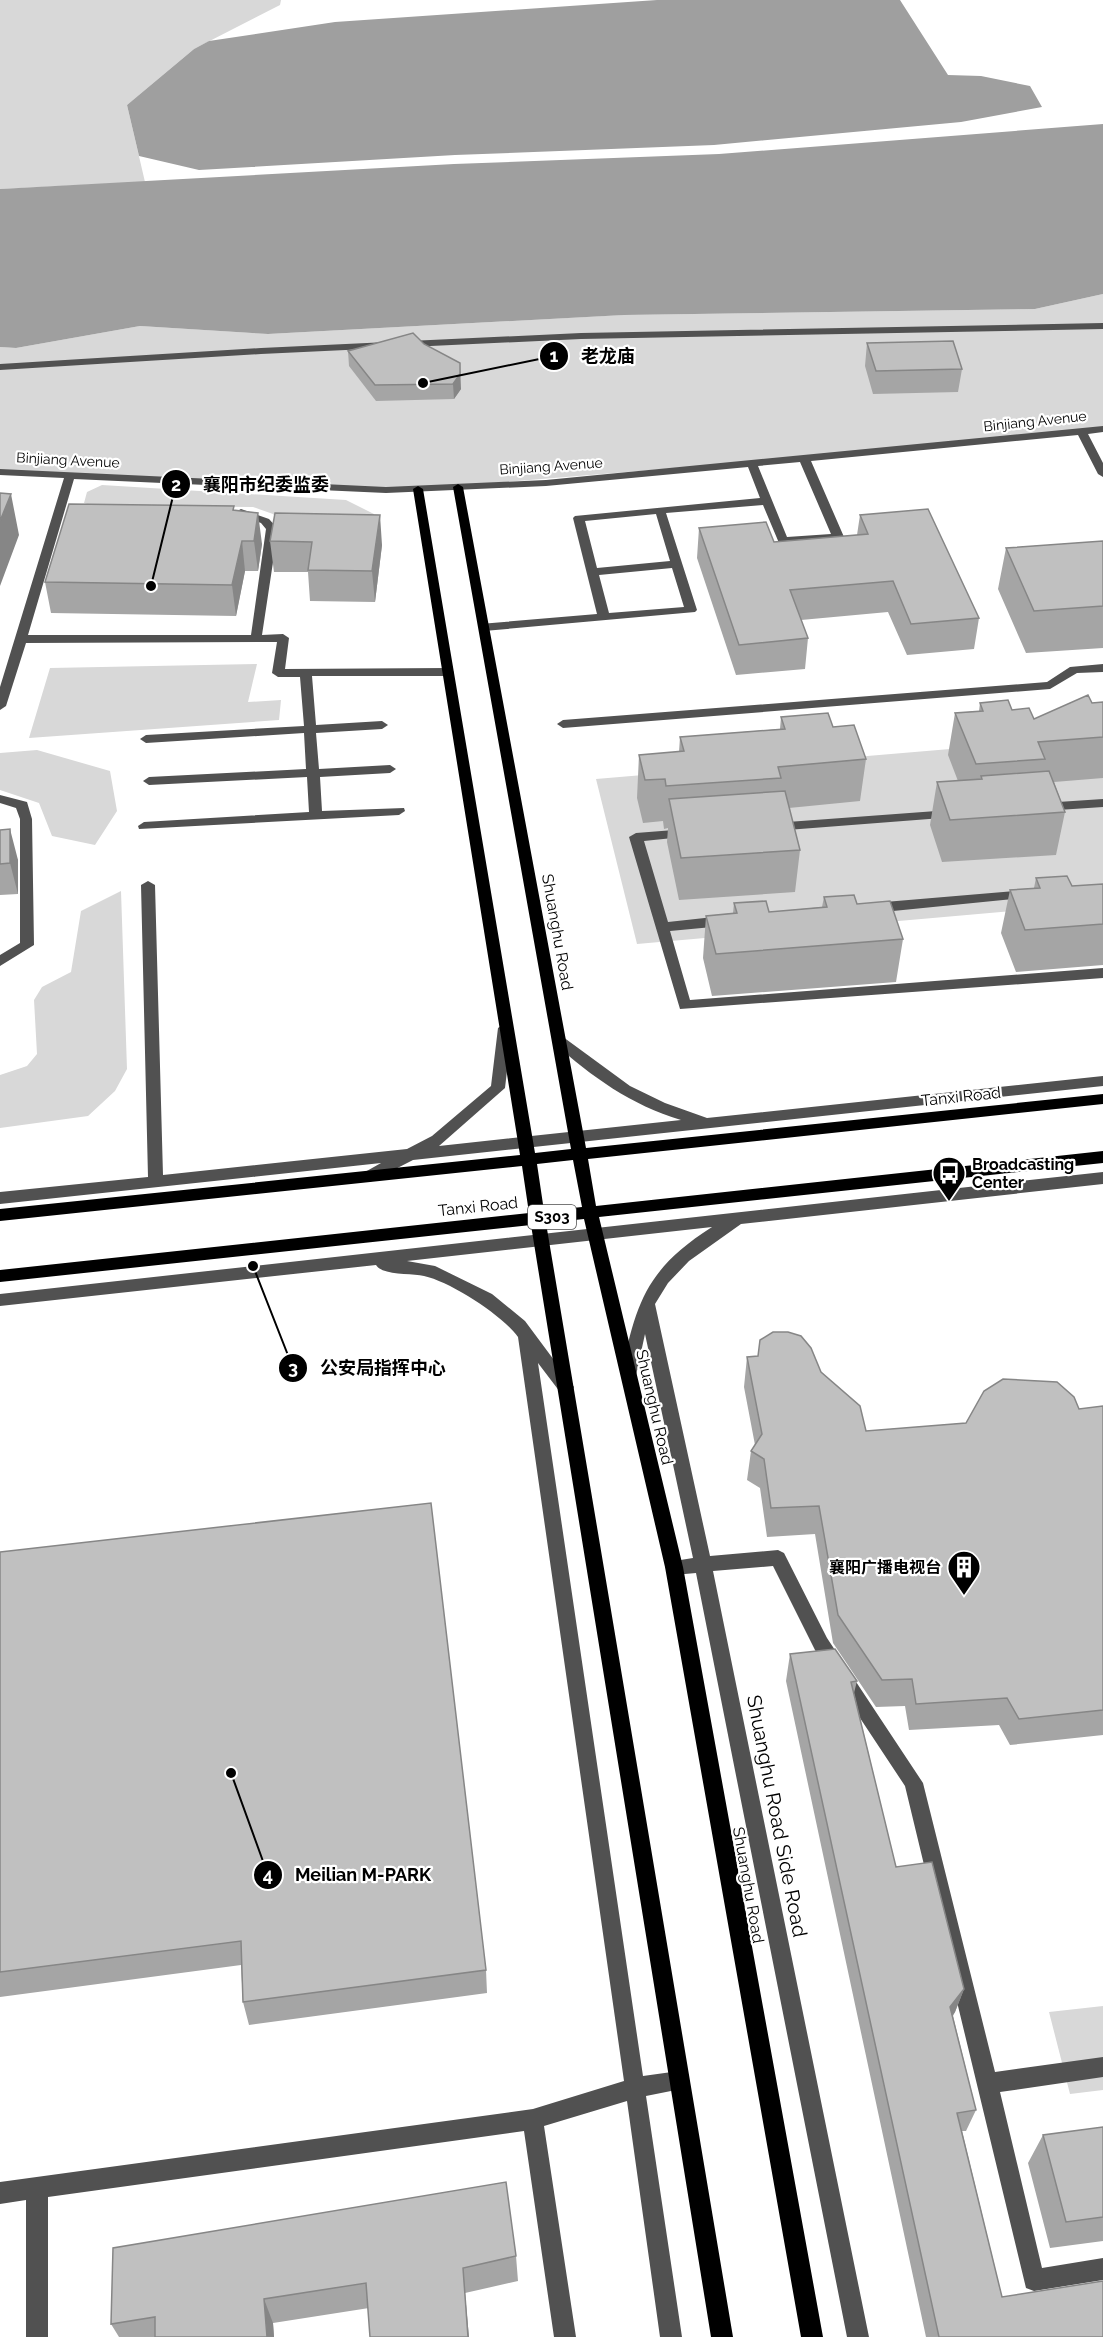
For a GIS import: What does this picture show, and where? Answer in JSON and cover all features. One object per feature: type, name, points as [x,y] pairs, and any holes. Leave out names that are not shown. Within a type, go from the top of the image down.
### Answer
[{"type":"main road","name":"Shuanghu Road","points":[[458,487],[595,1234],[674,1567],[812,2337]]},
{"type":"main road","points":[[418,489],[722,2337]]},
{"type":"main road","name":"Tanxi Road","points":[[0,1215],[528,1160],[578,1146],[1103,1099]]},
{"type":"main road","name":"Tanxi Road","points":[[0,1276],[1103,1157]]},
{"type":"street","points":[[0,367],[261,351],[581,336],[1103,326]]},
{"type":"street","name":"Binjiang Avenue","points":[[0,472],[374,490],[418,489],[546,483],[1103,429]]},
{"type":"street","points":[[1081,431],[1103,474]]},
{"type":"street","points":[[752,463],[783,541],[838,537],[804,458]]},
{"type":"street","points":[[0,706],[65,512],[70,475]]},
{"type":"street","points":[[604,617],[579,518],[768,501]]},
{"type":"street","points":[[484,627],[691,610],[660,510]]},
{"type":"street","points":[[227,512],[255,516],[265,521],[272,529],[256,638]]},
{"type":"street","points":[[592,572],[677,564]]},
{"type":"street","points":[[21,639],[283,638],[278,673],[448,672]]},
{"type":"street","points":[[562,724],[1050,685],[1074,670],[1103,668]]},
{"type":"street","points":[[306,673],[316,815]]},
{"type":"street","points":[[146,739],[382,725]]},
{"type":"street","points":[[149,781],[390,769]]},
{"type":"street","points":[[0,799],[22,805],[26,819],[27,945],[0,961]]},
{"type":"street","points":[[1033,808],[1103,803]]},
{"type":"street","points":[[144,826],[399,811]]},
{"type":"street","points":[[764,828],[963,813]]},
{"type":"street","points":[[706,832],[636,837],[685,1005],[1103,973]]},
{"type":"street","points":[[148,885],[156,1181]]},
{"type":"street","points":[[853,910],[1043,893]]},
{"type":"street","points":[[662,927],[734,920]]},
{"type":"street","points":[[370,1176],[438,1140],[498,1088],[505,1022]]},
{"type":"street","points":[[559,1039],[596,1073],[634,1096],[667,1112],[711,1124]]},
{"type":"street","points":[[0,1198],[525,1142],[578,1146],[711,1124],[1103,1081]]},
{"type":"street","points":[[0,1300],[1103,1178]]},
{"type":"street","points":[[629,1376],[647,1304],[670,1270],[700,1243],[742,1218]]},
{"type":"street","points":[[356,1261],[429,1270],[486,1298],[519,1326],[566,1387]]},
{"type":"street","name":"Shuanghu Road Side Road","points":[[647,1304],[704,1564],[858,2337]]},
{"type":"street","points":[[526,1336],[671,2337]]},
{"type":"street","points":[[674,1567],[778,1558],[821,1644],[914,1783],[1034,2280],[1103,2269]]},
{"type":"street","points":[[987,2083],[1103,2067]]},
{"type":"street","points":[[0,2193],[532,2120],[635,2088],[679,2081]]},
{"type":"street","points":[[532,2120],[565,2337]]},
{"type":"street","points":[[37,2188],[37,2337]]},
{"type":"shaded area","points":[[0,0],[281,0],[280,5],[194,49],[127,105],[145,182],[0,189]]},
{"type":"shaded area","points":[[657,0],[900,0],[948,75],[981,76],[1030,86],[1042,107],[961,122],[714,145],[455,155],[199,170],[139,156],[127,105],[194,49],[209,41],[335,22]]},
{"type":"shaded area","points":[[1103,124],[1103,294],[1035,309],[624,315],[268,334],[140,326],[16,348],[0,347],[0,189],[454,164],[719,154]]},
{"type":"shaded area","points":[[1103,294],[1103,429],[834,455],[418,489],[0,472],[0,347],[16,348],[140,326],[268,334],[623,315],[1035,309]]},
{"type":"shaded area","points":[[102,485],[346,500],[374,514],[373,526],[282,524],[273,514],[253,507],[94,506],[84,503],[87,492]]},
{"type":"shaded area","points":[[257,664],[248,702],[281,700],[279,720],[29,738],[50,668]]},
{"type":"shaded area","points":[[1103,736],[1103,903],[637,944],[596,779]]},
{"type":"shaded area","points":[[37,750],[110,771],[117,811],[95,845],[52,836],[39,803],[0,790],[0,753]]},
{"type":"shaded area","points":[[121,891],[127,1069],[115,1091],[88,1116],[0,1128],[0,1075],[27,1066],[37,1054],[34,1000],[42,987],[71,972],[81,911]]},
{"type":"shaded area","points":[[1103,2006],[1103,2090],[1070,2094],[1049,2012]]},
{"type":"building","points":[[413,333],[424,344],[460,363],[460,374],[453,384],[375,385],[348,351]]},
{"type":"building","points":[[953,341],[962,369],[876,371],[867,343]]},
{"type":"building","points":[[0,493],[11,494],[0,521]]},
{"type":"building","points":[[69,504],[234,506],[233,510],[258,513],[254,541],[242,541],[232,585],[45,582]]},
{"type":"building","points":[[928,509],[979,618],[911,624],[893,581],[790,590],[808,638],[739,645],[699,528],[766,522],[774,542],[868,534],[860,515]]},
{"type":"building","points":[[275,513],[380,515],[372,571],[308,570],[312,542],[270,541]]},
{"type":"building","points":[[1103,541],[1103,606],[1034,611],[1006,548]]},
{"type":"building","points":[[1088,695],[1092,703],[1103,702],[1103,737],[1038,742],[1045,759],[976,764],[955,713],[983,711],[980,703],[1008,700],[1012,710],[1029,708],[1034,719]]},
{"type":"building","points":[[828,713],[833,727],[854,725],[866,759],[778,767],[781,778],[666,786],[665,779],[645,780],[639,755],[684,751],[680,737],[785,729],[781,717]]},
{"type":"building","points":[[1049,771],[1065,812],[950,820],[937,782],[982,779],[981,776]]},
{"type":"building","points":[[785,791],[800,850],[681,858],[669,799]]},
{"type":"building","points":[[10,829],[10,863],[0,864],[0,830]]},
{"type":"building","points":[[1067,876],[1072,886],[1103,884],[1103,924],[1025,930],[1010,890],[1040,888],[1036,878]]},
{"type":"building","points":[[854,895],[857,904],[890,901],[903,939],[716,954],[706,916],[737,913],[734,903],[766,901],[769,912],[827,907],[824,897]]},
{"type":"building","name":"襄阳广播电视台","points":[[773,1332],[788,1332],[801,1336],[811,1348],[821,1372],[860,1406],[866,1431],[966,1423],[984,1391],[1003,1379],[1057,1382],[1074,1397],[1079,1409],[1103,1406],[1103,1710],[1019,1719],[1007,1698],[916,1704],[912,1679],[882,1680],[838,1615],[819,1506],[771,1508],[764,1459],[751,1451],[762,1434],[747,1357],[758,1356],[760,1340]]},
{"type":"building","points":[[431,1503],[486,1970],[243,2002],[241,1941],[0,1972],[0,1552]]},
{"type":"building","points":[[835,1649],[857,1681],[851,1682],[896,1867],[932,1862],[964,1989],[950,2007],[976,2110],[957,2113],[1002,2297],[1103,2281],[1103,2337],[939,2337],[790,1654]]},
{"type":"building","points":[[1103,2127],[1103,2217],[1066,2222],[1043,2135]]},
{"type":"building","points":[[506,2182],[516,2256],[463,2268],[468,2337],[370,2337],[366,2283],[264,2299],[267,2337],[155,2337],[155,2317],[111,2324],[113,2248]]},
{"type":"place","name":"老龙庙","points":[[423,383]]},
{"type":"place","name":"襄阳市纪委监委","points":[[151,586]]},
{"type":"place","name":"Broadcasting Center","points":[[949,1202]]},
{"type":"place","name":"公安局指挥中心","points":[[253,1266]]},
{"type":"place","name":"襄阳广播电视台","points":[[964,1596]]},
{"type":"place","name":"Meilian M-PARK","points":[[231,1773]]}]
